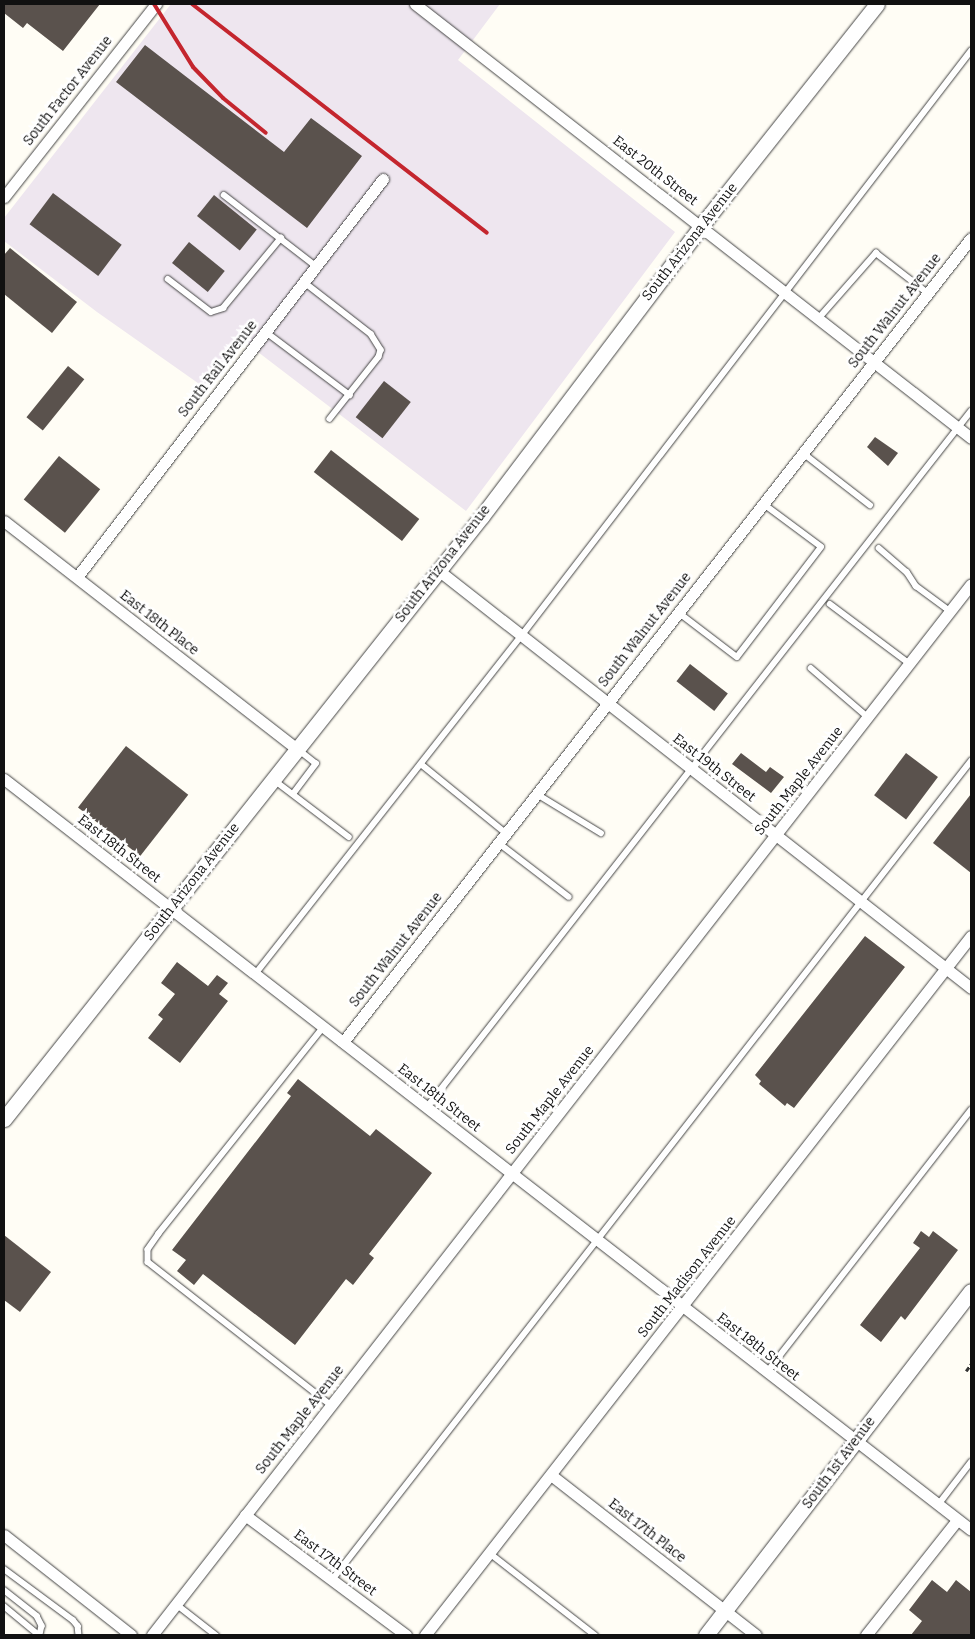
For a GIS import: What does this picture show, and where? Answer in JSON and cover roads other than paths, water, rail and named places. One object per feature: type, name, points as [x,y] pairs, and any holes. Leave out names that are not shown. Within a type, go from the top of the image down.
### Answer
[{"type":"street","name":"South Factor Avenue","points":[[4,198],[156,4]]},
{"type":"street","name":"East 20th Street","points":[[415,4],[971,438]]},
{"type":"street","name":"South Arizona Avenue","points":[[4,1119],[438,570],[701,226],[877,4]]},
{"type":"street","name":"South Rail Avenue","points":[[77,577],[383,179]]},
{"type":"street","name":"South Walnut Avenue","points":[[343,1042],[971,238]]},
{"type":"street","name":"East 18th Place","points":[[4,521],[296,748]]},
{"type":"street","name":"East 19th Street","points":[[438,570],[860,903],[971,988]]},
{"type":"street","name":"South Maple Avenue","points":[[152,1635],[971,584]]},
{"type":"street","name":"East 18th Street","points":[[4,779],[971,1530]]},
{"type":"street","name":"South Madison Avenue","points":[[425,1635],[491,1554],[971,936]]},
{"type":"street","name":"South 1st Avenue","points":[[706,1635],[726,1612],[971,1291]]},
{"type":"street","name":"East 17th Place","points":[[551,1475],[756,1635]]},
{"type":"street","name":"East 17th Street","points":[[245,1515],[406,1635]]},
{"type":"street","points":[[866,1635],[957,1520]]},
{"type":"street","points":[[4,1535],[131,1635]]},
{"type":"lane","points":[[256,974],[522,635],[784,292],[971,52]]},
{"type":"lane","points":[[224,194],[316,266]]},
{"type":"lane","points":[[168,279],[211,312],[223,308],[281,238]]},
{"type":"lane","points":[[818,319],[876,253],[928,293]]},
{"type":"lane","points":[[304,282],[371,334],[381,350],[379,357],[330,419]]},
{"type":"lane","points":[[266,332],[350,395]]},
{"type":"lane","points":[[427,1107],[971,411]]},
{"type":"lane","points":[[803,453],[870,505]]},
{"type":"lane","points":[[678,612],[737,657],[821,547],[764,504]]},
{"type":"lane","points":[[879,548],[907,572],[916,586],[950,611]]},
{"type":"lane","points":[[830,604],[909,664]]},
{"type":"lane","points":[[811,668],[868,717]]},
{"type":"lane","points":[[293,794],[316,764],[296,748]]},
{"type":"lane","points":[[332,1580],[971,761]]},
{"type":"lane","points":[[421,764],[506,833]]},
{"type":"lane","points":[[272,779],[349,838]]},
{"type":"lane","points":[[536,794],[601,833]]},
{"type":"lane","points":[[499,843],[569,898]]},
{"type":"lane","points":[[324,1027],[159,1234],[148,1250],[148,1262],[331,1405]]},
{"type":"lane","points":[[766,1372],[971,1110]]},
{"type":"lane","points":[[938,1505],[971,1462]]},
{"type":"lane","points":[[491,1554],[595,1635]]},
{"type":"lane","points":[[4,1570],[73,1620],[78,1626],[79,1635]]},
{"type":"lane","points":[[4,1590],[37,1616],[42,1626],[40,1635],[4,1606]]},
{"type":"lane","points":[[176,1604],[216,1635]]},
{"type":"railway","points":[[154,4],[193,67],[223,98],[266,133]]},
{"type":"railway","points":[[192,4],[487,233]]}]
